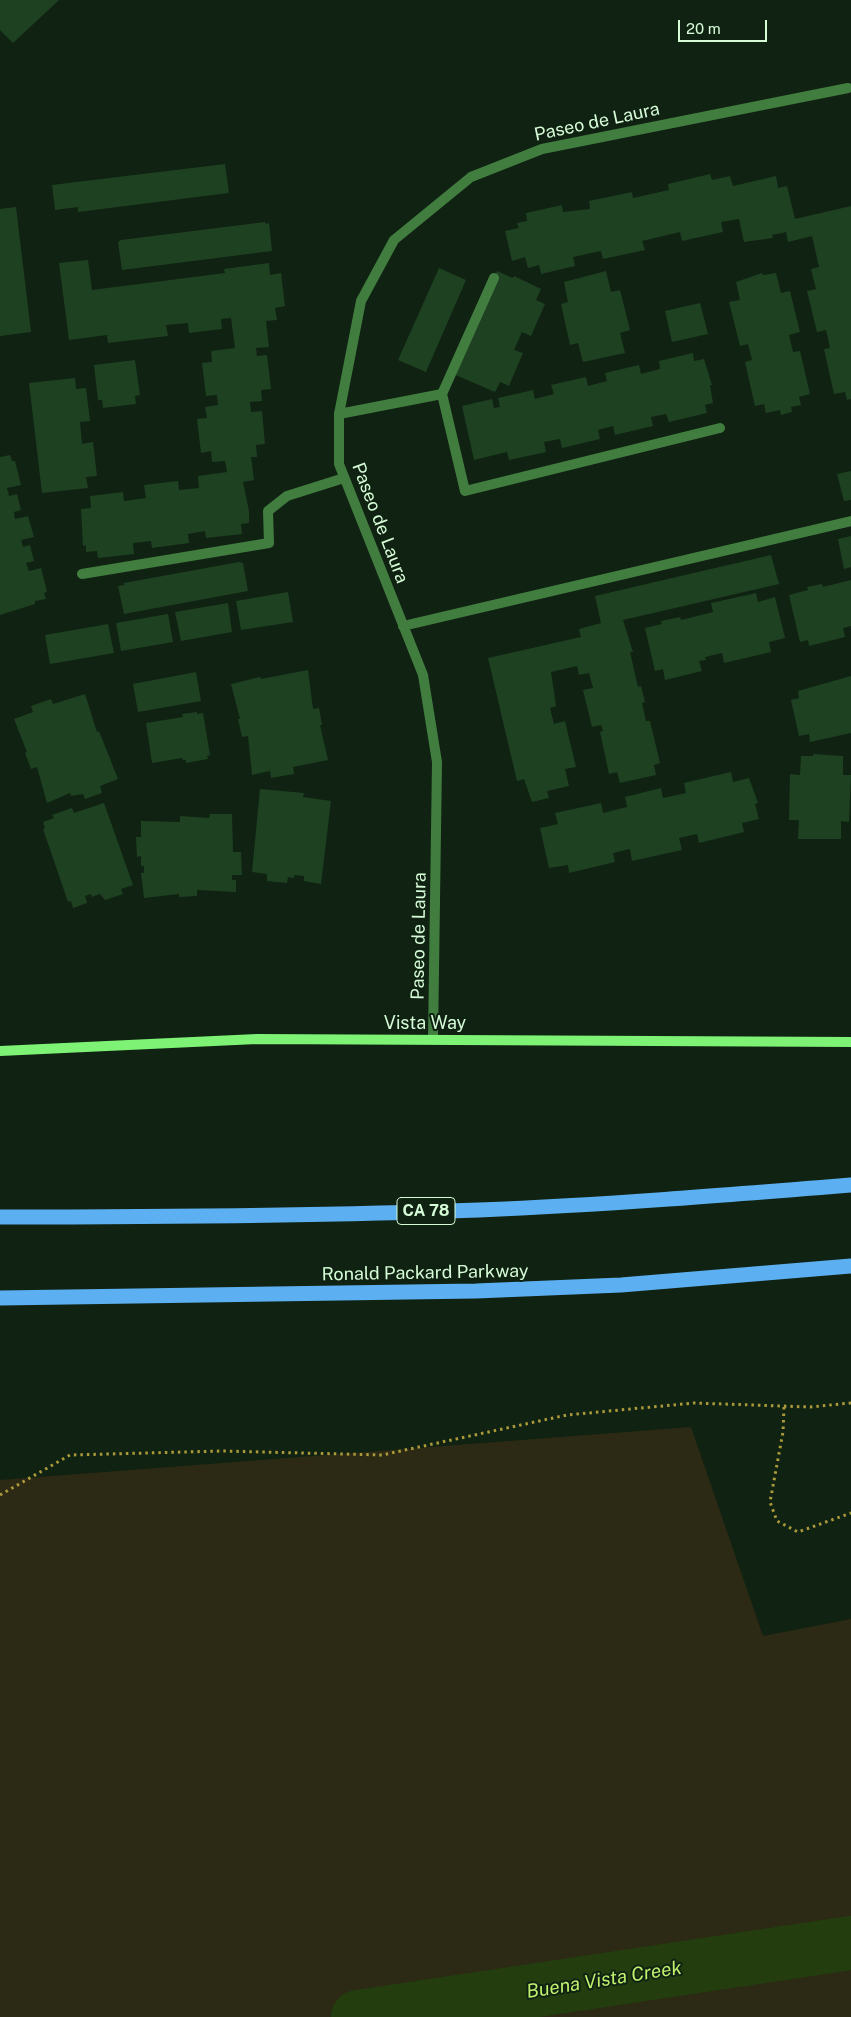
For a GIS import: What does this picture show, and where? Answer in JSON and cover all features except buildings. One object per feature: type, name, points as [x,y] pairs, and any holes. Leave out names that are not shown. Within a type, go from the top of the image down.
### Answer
[{"type":"highway","name":"CA 78","points":[[0,1217],[226,1217],[480,1210],[732,1195],[851,1185]]},
{"type":"highway","name":"Ronald Packard Parkway","points":[[0,1298],[476,1291],[621,1285],[851,1266]]},
{"type":"main road","name":"Vista Way","points":[[0,1051],[257,1039],[851,1042]]},
{"type":"street","name":"Paseo de Laura","points":[[433,1039],[437,762],[423,675],[339,464],[339,414],[361,301],[394,240],[471,177],[542,149],[850,88]]},
{"type":"street","points":[[494,278],[442,394],[465,491],[720,428]]},
{"type":"street","points":[[339,414],[442,394]]},
{"type":"street","points":[[82,574],[270,543],[268,511],[287,496],[344,478]]},
{"type":"street","points":[[403,626],[851,521]]},
{"type":"path","points":[[0,1495],[70,1455],[224,1451],[382,1455],[567,1415],[694,1403],[810,1407],[851,1403]]},
{"type":"path","points":[[784,1407],[783,1432],[770,1502],[777,1521],[798,1532],[851,1513]]},
{"type":"shaded area","points":[[691,1427],[763,1636],[851,1619],[851,2017],[0,2017],[0,1480]]},
{"type":"waterway","name":"Buena Vista Creek","points":[[358,2017],[851,1943]]}]
